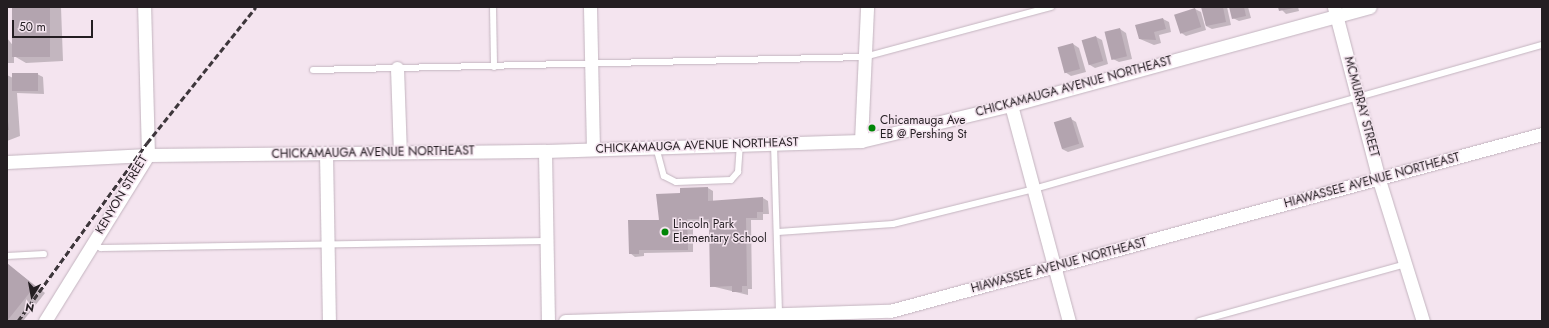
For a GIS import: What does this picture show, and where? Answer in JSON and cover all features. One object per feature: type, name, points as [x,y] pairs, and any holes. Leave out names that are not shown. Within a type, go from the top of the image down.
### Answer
[{"type":"street","name":"KENYON STREET","points":[[45,321],[148,155],[144,7]]},
{"type":"street","points":[[590,7],[593,149]]},
{"type":"street","points":[[861,141],[867,7]]},
{"type":"street","name":"CHICKAMAUGA AVENUE NORTHEAST","points":[[7,162],[148,155],[545,151],[861,141],[1011,105],[1336,12],[1370,7]]},
{"type":"street","name":"MCMURRAY STREET","points":[[1336,12],[1380,180],[1408,264],[1423,321]]},
{"type":"street","points":[[397,68],[400,152]]},
{"type":"street","points":[[1011,105],[1069,321]]},
{"type":"street","name":"HIAWASSEE AVENUE NORTHEAST","points":[[565,321],[890,311],[1056,268],[1380,180],[1542,134]]},
{"type":"street","points":[[545,151],[548,241],[548,321]]},
{"type":"street","points":[[326,153],[329,321]]},
{"type":"lane","points":[[493,7],[494,67]]},
{"type":"lane","points":[[313,70],[591,65],[864,57],[1051,7]]},
{"type":"lane","points":[[778,232],[893,224],[1034,189],[1542,45]]},
{"type":"lane","points":[[774,144],[778,232],[779,314]]},
{"type":"lane","points":[[656,147],[664,176],[676,182],[731,180],[738,172],[740,145]]},
{"type":"lane","points":[[93,244],[101,248],[306,247],[328,242],[548,241]]},
{"type":"lane","points":[[7,256],[44,254]]},
{"type":"lane","points":[[1199,321],[1408,264]]},
{"type":"building","points":[[12,7],[50,7],[50,57],[12,57]]},
{"type":"building","points":[[1201,7],[1223,7],[1226,22],[1206,26]]},
{"type":"building","points":[[1229,7],[1244,7],[1246,16],[1232,19]]},
{"type":"building","points":[[1278,7],[1294,7],[1294,8],[1279,11]]},
{"type":"building","points":[[1195,8],[1201,27],[1180,34],[1174,15]]},
{"type":"building","points":[[1163,18],[1166,29],[1154,32],[1156,40],[1139,39],[1135,25]]},
{"type":"building","points":[[1120,28],[1127,56],[1111,60],[1104,32]]},
{"type":"building","points":[[1096,36],[1103,61],[1089,65],[1082,40]]},
{"type":"building","points":[[1073,43],[1080,69],[1065,73],[1058,47]]},
{"type":"building","points":[[12,73],[38,73],[38,91],[12,91]]},
{"type":"building","points":[[7,113],[9,130],[7,130]]},
{"type":"building","points":[[1071,117],[1079,144],[1062,149],[1054,122]]},
{"type":"building","name":"Lincoln Park Elementary School","points":[[708,187],[708,201],[763,197],[763,212],[757,212],[757,218],[746,218],[747,286],[742,286],[742,292],[732,292],[732,286],[710,287],[709,219],[687,219],[688,250],[639,250],[639,254],[629,254],[628,220],[659,220],[656,194],[680,193],[680,188]]},
{"type":"building","points":[[7,263],[35,286],[7,321]]},
{"type":"railway","points":[[18,321],[147,143],[256,7]]},
{"type":"place","name":"Chicamauga Ave EB @ Pershing St","points":[[872,128]]},
{"type":"place","name":"Lincoln Park Elementary School","points":[[665,232]]}]
